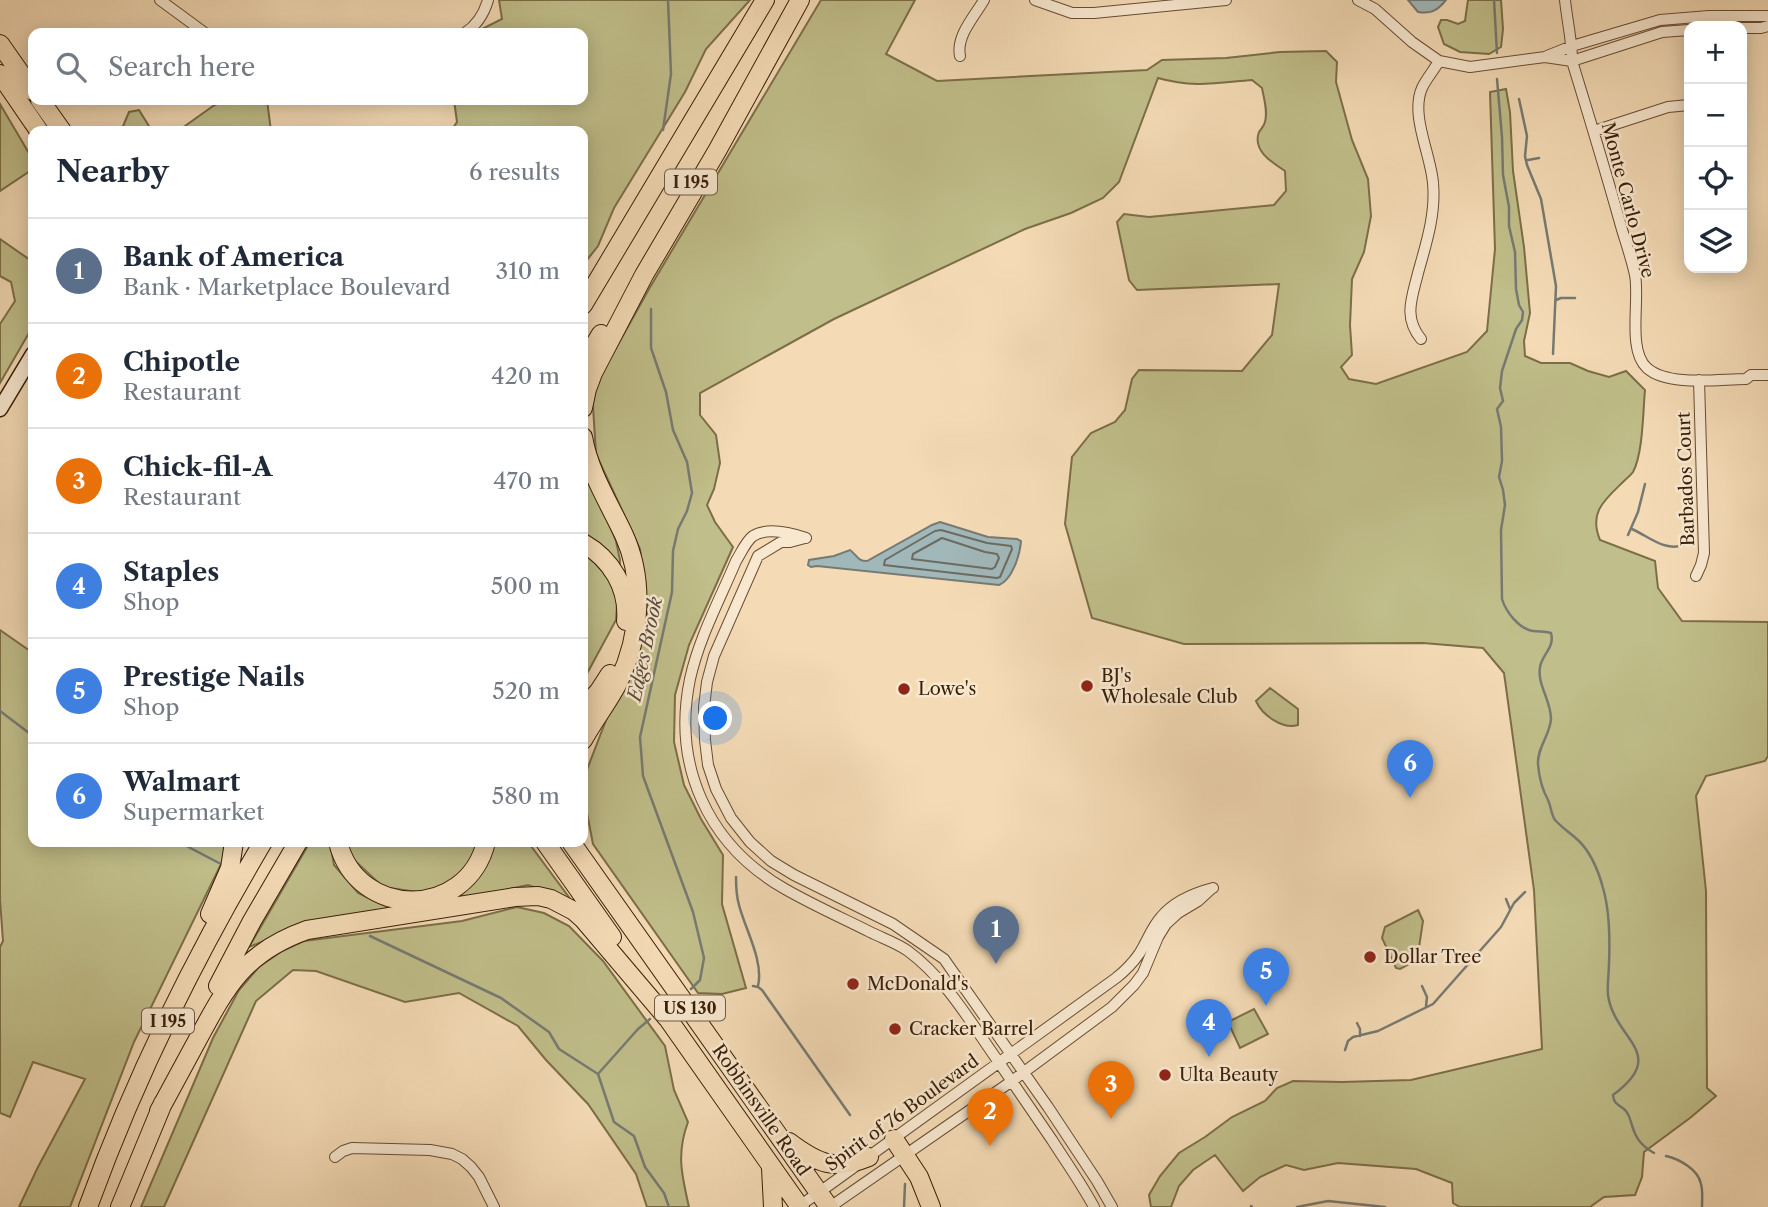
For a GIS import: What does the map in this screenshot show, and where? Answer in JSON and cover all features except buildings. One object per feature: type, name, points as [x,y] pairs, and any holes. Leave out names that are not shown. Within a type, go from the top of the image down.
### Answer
[{"type":"highway","name":"I 195","points":[[588,297],[765,0]]},
{"type":"highway","name":"I 195","points":[[588,356],[800,0]]},
{"type":"highway","points":[[588,386],[636,290],[800,0]]},
{"type":"highway","points":[[0,44],[28,84]]},
{"type":"highway","points":[[0,74],[36,126]]},
{"type":"highway","points":[[44,105],[58,126]]},
{"type":"highway","points":[[588,277],[689,127]]},
{"type":"highway","points":[[588,458],[626,539],[636,576],[637,603],[635,631],[625,666],[588,732]]},
{"type":"highway","points":[[588,546],[612,568],[623,588],[627,614],[626,628],[615,663],[599,691],[588,703]]},
{"type":"highway","points":[[132,1097],[185,967],[225,881],[234,847]]},
{"type":"highway","name":"I 195","points":[[88,1207],[132,1097],[168,1019],[260,847]]},
{"type":"highway","name":"I 195","points":[[120,1207],[195,1032],[226,970],[295,847]]},
{"type":"highway","points":[[340,847],[350,870],[368,887],[390,898],[414,901],[440,896],[462,882],[477,864],[485,847]]},
{"type":"highway","name":"Robbinsville Road","points":[[548,847],[799,1207]]},
{"type":"highway","name":"Robbinsville Road","points":[[575,847],[826,1202]]},
{"type":"highway","points":[[587,847],[603,887]]},
{"type":"highway","points":[[159,1111],[218,1002],[237,974],[276,943],[307,930],[515,897],[551,899],[564,904],[583,919],[667,1018]]},
{"type":"highway","points":[[775,1130],[818,1161],[853,1163],[869,1157]]},
{"type":"highway","points":[[894,1139],[919,1177],[931,1207]]},
{"type":"highway","points":[[770,1164],[773,1207]]},
{"type":"street","points":[[160,0],[198,28]]},
{"type":"street","points":[[471,28],[481,17],[488,0]]},
{"type":"street","points":[[960,57],[958,49],[961,37],[984,0]]},
{"type":"street","points":[[1035,0],[1072,13],[1226,0]]},
{"type":"street","points":[[1358,0],[1375,9],[1412,42],[1439,61],[1470,66],[1545,57],[1572,61],[1662,32],[1684,30]]},
{"type":"street","name":"Monte Carlo Drive","points":[[1565,0],[1572,61],[1635,278],[1637,340],[1642,363],[1650,371],[1674,379],[1752,381],[1767,378]]},
{"type":"street","points":[[1545,57],[1572,46],[1660,20],[1709,16],[1768,16]]},
{"type":"street","points":[[1747,29],[1768,26]]},
{"type":"street","points":[[1421,339],[1412,328],[1410,311],[1430,228],[1433,181],[1418,102],[1422,89],[1439,61]]},
{"type":"street","points":[[1594,131],[1668,107],[1684,105]]},
{"type":"street","points":[[0,409],[28,362]]},
{"type":"street","name":"Barbados Court","points":[[1696,576],[1704,553],[1699,380]]},
{"type":"street","points":[[1094,1207],[1012,1081],[940,980],[907,950],[809,902],[761,874],[739,854],[708,814],[690,768],[686,744],[686,706],[698,650],[736,561],[753,536],[764,532],[790,533],[806,538],[781,542],[758,556],[714,656],[707,682],[704,707],[708,765],[716,789],[731,818],[750,842],[771,860],[794,875],[893,924],[944,959],[1075,1146],[1112,1207]]},
{"type":"street","name":"Spirit of 76 Boulevard","points":[[799,1207],[826,1202],[905,1155],[1103,1014],[1123,997],[1143,972],[1166,924],[1213,888],[1194,893],[1170,908],[1160,917],[1128,968],[869,1157],[826,1202]]},
{"type":"street","points":[[335,1157],[352,1148],[429,1150],[452,1154],[462,1159],[479,1177],[494,1207]]},
{"type":"shaded area","points":[[499,0],[750,0],[706,49],[685,92],[614,208],[598,246],[588,259],[588,126],[454,126],[457,122],[455,105],[588,105],[588,28],[484,28],[502,19]]},
{"type":"shaded area","points":[[821,0],[915,0],[886,54],[937,81],[1147,70],[1162,60],[1326,51],[1337,62],[1336,82],[1352,140],[1368,179],[1371,216],[1364,252],[1352,279],[1352,355],[1341,367],[1349,379],[1376,384],[1467,352],[1487,331],[1495,249],[1490,92],[1506,89],[1530,313],[1524,341],[1525,356],[1541,363],[1570,363],[1609,377],[1626,371],[1645,390],[1641,444],[1636,464],[1632,473],[1601,506],[1596,521],[1600,540],[1655,561],[1658,588],[1682,621],[1768,622],[1768,756],[1765,761],[1706,776],[1696,796],[1706,891],[1707,1088],[1716,1096],[1644,1152],[1642,1177],[1635,1195],[1604,1197],[1590,1207],[1460,1207],[1453,1203],[1452,1183],[1416,1169],[1338,1163],[1304,1170],[1286,1165],[1260,1177],[1243,1191],[1215,1155],[1193,1170],[1179,1186],[1171,1207],[1151,1207],[1149,1195],[1179,1153],[1232,1117],[1265,1101],[1277,1088],[1293,1081],[1411,1080],[1542,1049],[1534,890],[1504,673],[1483,648],[1423,643],[1184,644],[1092,618],[1065,524],[1072,457],[1091,433],[1115,422],[1125,410],[1132,379],[1139,370],[1242,371],[1272,335],[1279,284],[1137,290],[1129,280],[1117,222],[1124,214],[1149,217],[1274,205],[1286,191],[1285,171],[1265,156],[1258,145],[1266,109],[1262,88],[1252,80],[1194,84],[1158,78],[1119,182],[1103,198],[1071,213],[1025,229],[834,319],[700,393],[700,415],[716,435],[720,463],[707,505],[715,522],[733,547],[689,645],[675,695],[674,742],[684,785],[723,855],[722,904],[746,988],[722,994],[698,993],[593,844],[588,818],[588,767],[648,611],[640,549],[596,454],[592,391],[649,289]]},
{"type":"shaded area","points":[[1468,0],[1501,0],[1501,47],[1489,54],[1460,52],[1444,44],[1438,27],[1441,20],[1458,24],[1465,21]]},
{"type":"shaded area","points":[[0,104],[28,152],[28,172],[0,191]]},
{"type":"shaded area","points":[[268,105],[270,126],[185,126],[213,106]]},
{"type":"shaded area","points":[[139,110],[149,126],[123,126],[129,112]]},
{"type":"shaded area","points":[[0,239],[28,259],[28,335],[0,383],[0,324],[15,301],[11,282],[0,276]]},
{"type":"shaded area","points":[[588,471],[616,541],[620,560],[616,620],[588,672]]},
{"type":"shaded area","points":[[0,630],[28,650],[28,847],[224,847],[224,858],[134,1042],[70,1207],[19,1207],[85,1079],[33,1062],[10,1117],[0,1113],[0,947],[3,941],[0,900]]},
{"type":"shaded area","points":[[1270,688],[1298,709],[1298,725],[1280,723],[1268,716],[1259,706],[1256,701]]},
{"type":"shaded area","points":[[307,847],[331,847],[334,865],[358,893],[398,912],[303,925],[249,947]]},
{"type":"shaded area","points":[[347,847],[476,847],[465,870],[431,894],[383,887],[351,857]]},
{"type":"shaded area","points":[[489,847],[532,847],[571,900],[528,885],[450,902],[478,874]]},
{"type":"shaded area","points":[[517,907],[544,913],[569,926],[603,961],[665,1046],[674,1090],[688,1122],[681,1155],[689,1207],[647,1207],[636,1174],[588,1104],[518,1026],[459,993],[405,1002],[316,971],[293,970],[256,1001],[164,1207],[141,1207],[213,1038],[239,990],[259,967],[282,951],[304,941],[462,921]]},
{"type":"shaded area","points":[[1418,910],[1423,921],[1418,954],[1413,962],[1400,969],[1396,968],[1382,938],[1385,927]]},
{"type":"shaded area","points":[[1254,1009],[1268,1034],[1240,1048],[1228,1022]]},
{"type":"water","points":[[1408,0],[1446,0],[1437,9],[1427,13],[1418,12]]},
{"type":"water","points":[[940,522],[988,537],[1021,541],[1017,560],[1008,578],[999,585],[808,565],[809,560],[850,550],[859,559],[867,561]]},
{"type":"waterway","name":"Edges Brook","points":[[663,130],[671,74],[668,0]]},
{"type":"waterway","points":[[1494,0],[1497,53]]},
{"type":"waterway","points":[[1497,79],[1503,175],[1515,252],[1516,289],[1523,312],[1502,371],[1500,388],[1503,401],[1497,409],[1501,427],[1502,461],[1499,477],[1505,505],[1501,530],[1502,599],[1510,614],[1523,627],[1551,633],[1550,647],[1540,667],[1540,680],[1551,719],[1538,758],[1540,778],[1555,820],[1587,851],[1601,882],[1609,926],[1608,995],[1612,1010],[1638,1057],[1637,1068],[1613,1095],[1616,1103],[1628,1114],[1639,1140],[1654,1153]]},
{"type":"waterway","points":[[1519,99],[1527,136],[1525,156],[1541,199],[1556,286],[1553,354]]},
{"type":"waterway","points":[[1528,160],[1539,158]]},
{"type":"waterway","points":[[1556,300],[1575,298]]},
{"type":"waterway","name":"Edges Brook","points":[[651,309],[651,348],[666,392],[673,430],[687,462],[692,493],[673,551],[672,592],[640,737],[643,776],[693,912],[704,958],[700,980],[691,989]]},
{"type":"waterway","points":[[1628,535],[1638,512],[1645,484]]},
{"type":"waterway","points":[[1632,529],[1672,547],[1687,544]]},
{"type":"waterway","points":[[0,711],[28,732]]},
{"type":"waterway","points":[[189,847],[219,863]]},
{"type":"waterway","points":[[736,877],[738,901],[758,966],[758,986]]},
{"type":"waterway","points":[[1345,1050],[1348,1041],[1353,1037],[1378,1031],[1433,1004],[1501,927],[1514,903],[1525,892]]},
{"type":"waterway","points":[[1506,899],[1510,909]]},
{"type":"waterway","points":[[370,936],[501,998],[549,1032],[559,1049],[598,1074]]},
{"type":"waterway","points":[[753,986],[762,990],[850,1115]]},
{"type":"waterway","points":[[1422,986],[1427,997],[1426,1006]]},
{"type":"waterway","name":"Edges Brook","points":[[598,1074],[650,1019]]},
{"type":"waterway","points":[[1357,1023],[1360,1036]]},
{"type":"waterway","name":"Edges Brook","points":[[598,1074],[614,1122],[634,1136],[645,1167],[664,1193],[669,1207]]},
{"type":"waterway","points":[[1666,1156],[1682,1162],[1696,1174],[1702,1187],[1702,1207]]},
{"type":"waterway","points":[[904,1207],[905,1184]]},
{"type":"waterway","points":[[1297,1207],[1328,1201],[1385,1207]]},
{"type":"place","name":"BJ's Wholesale Club","points":[[1087,686]]},
{"type":"place","name":"Lowe's","points":[[904,689]]},
{"type":"place","name":"Walmart","points":[[1410,798]]},
{"type":"place","name":"Dollar Tree","points":[[1370,957]]},
{"type":"place","name":"Bank of America","points":[[996,964]]},
{"type":"place","name":"McDonald's","points":[[853,984]]},
{"type":"place","name":"Prestige Nails","points":[[1266,1006]]},
{"type":"place","name":"Cracker Barrel","points":[[895,1029]]},
{"type":"place","name":"Staples","points":[[1209,1057]]},
{"type":"place","name":"Ulta Beauty","points":[[1165,1075]]},
{"type":"place","name":"Chick-fil-A","points":[[1111,1119]]},
{"type":"place","name":"Chipotle","points":[[990,1146]]}]
